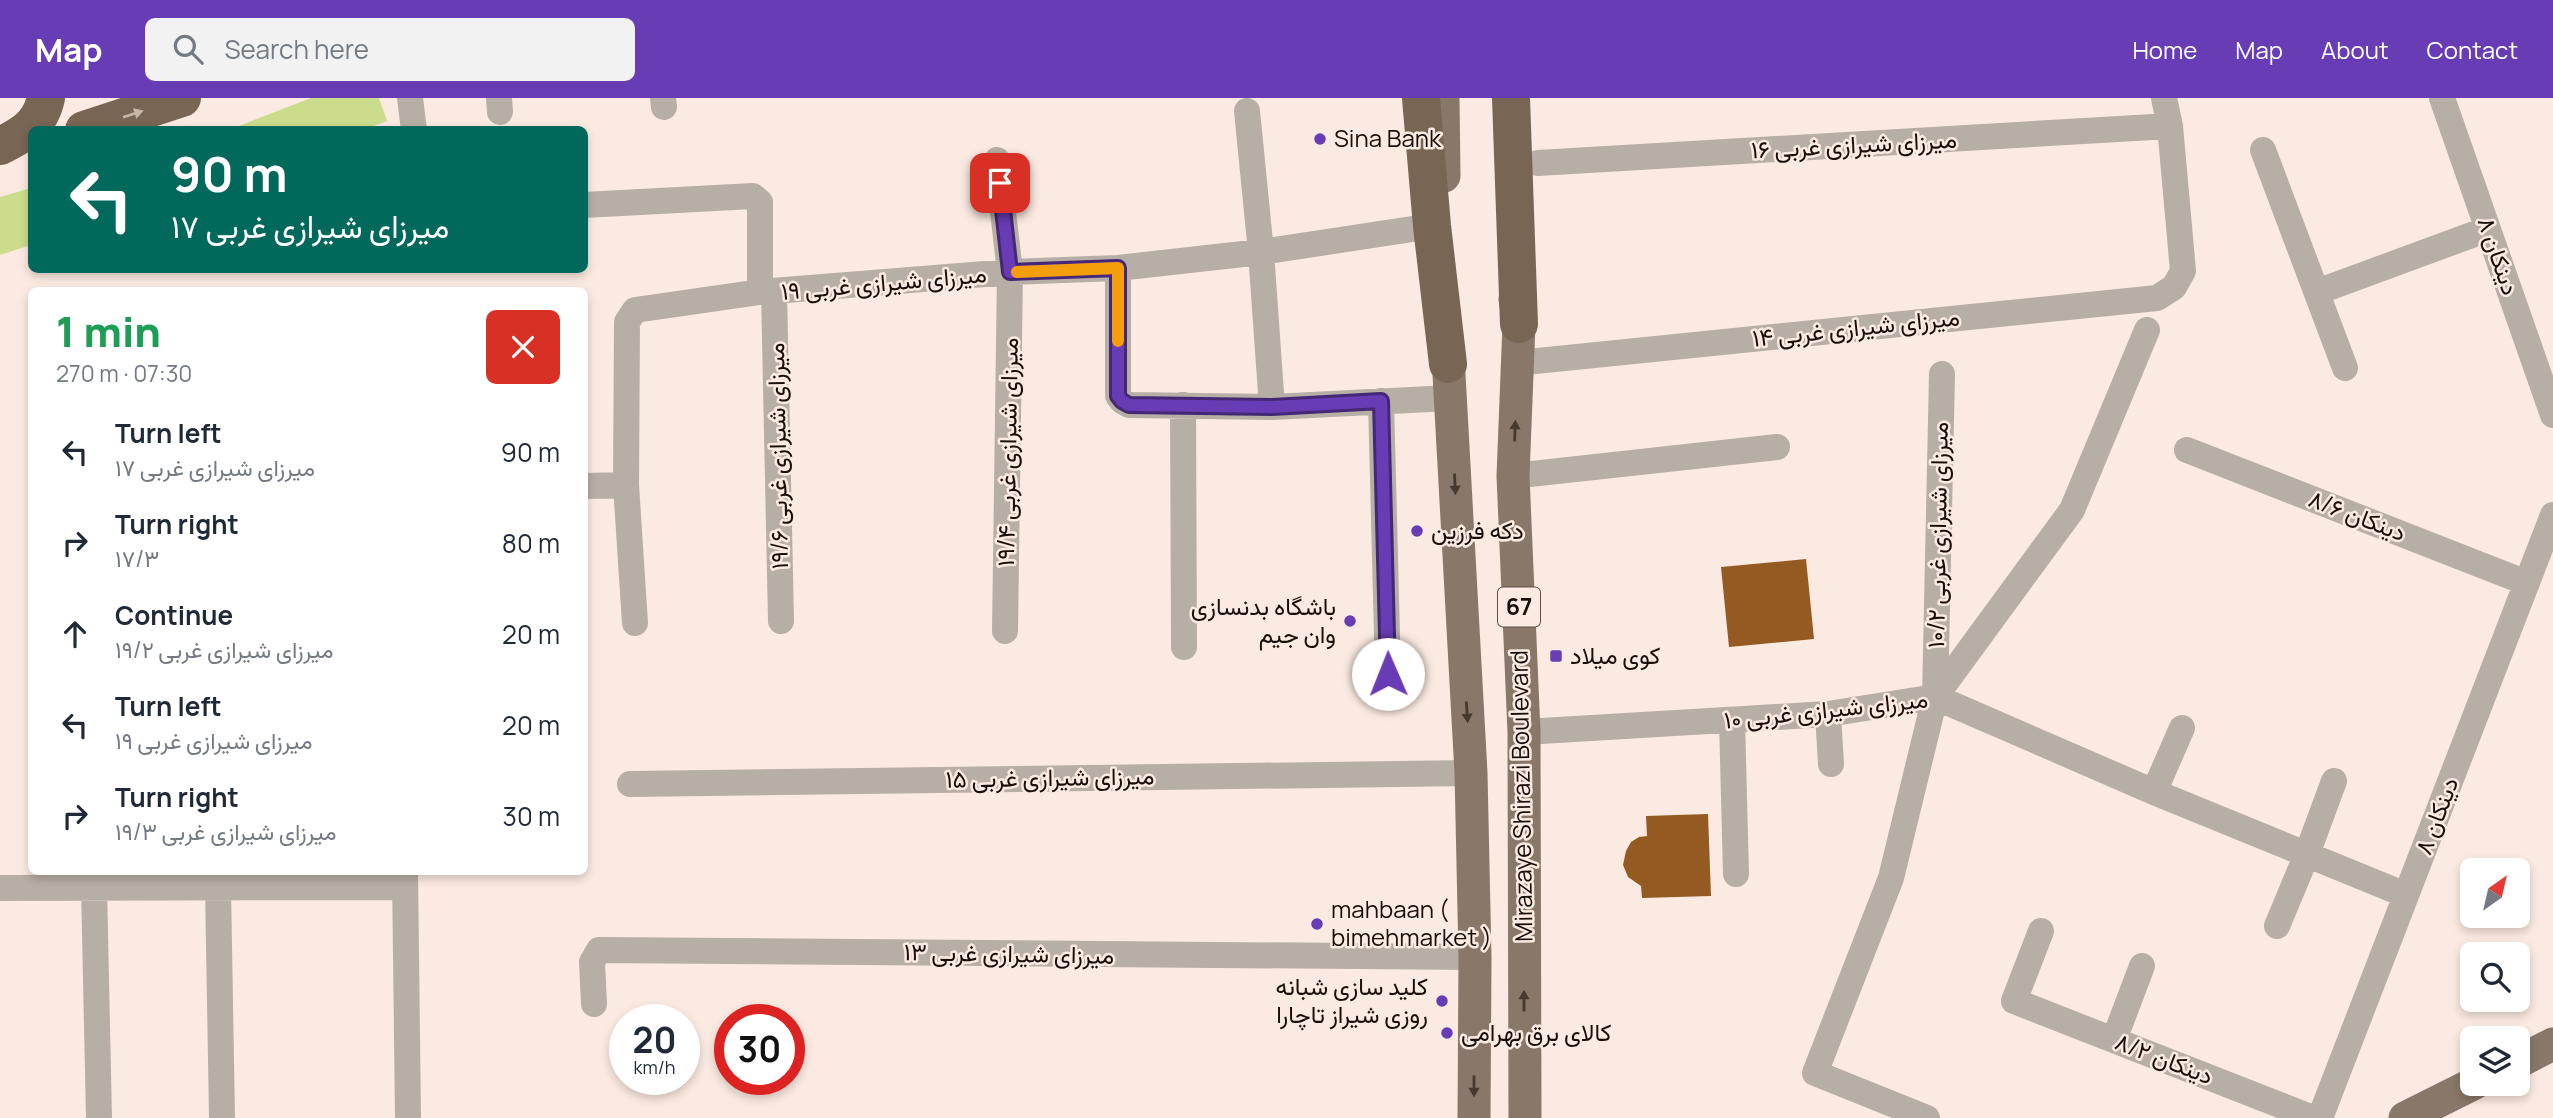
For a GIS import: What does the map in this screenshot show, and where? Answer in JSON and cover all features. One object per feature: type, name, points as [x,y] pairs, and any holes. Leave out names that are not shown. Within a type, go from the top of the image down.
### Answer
[{"type":"highway","points":[[31,126],[44,109],[46,98]]},
{"type":"highway","points":[[96,126],[182,98]]},
{"type":"highway","points":[[1421,98],[1449,381]]},
{"type":"highway","points":[[1511,98],[1519,324]]},
{"type":"highway","points":[[0,148],[28,130]]},
{"type":"highway","points":[[0,148],[28,144]]},
{"type":"main road","name":"Mirazaye Shirazi Boulevard","points":[[1443,98],[1449,381],[1471,773],[1475,957],[1474,1118]]},
{"type":"main road","name":"Mirazaye Shirazi Boulevard","points":[[1494,98],[1497,173],[1519,324],[1513,476],[1524,732],[1525,1118]]},
{"type":"main road","points":[[2530,1055],[2552,1042]]},
{"type":"main road","points":[[2405,1118],[2460,1090]]},
{"type":"street","points":[[410,98],[414,126]]},
{"type":"street","points":[[2164,98],[2169,126]]},
{"type":"street","name":"۸ دینکان","points":[[2442,98],[2553,415]]},
{"type":"street","points":[[1247,111],[1272,407]]},
{"type":"street","name":"۱۶ میرزای شیرازی غربی","points":[[1538,163],[2169,126]]},
{"type":"street","name":"۱۴ میرزای شیرازی غربی","points":[[1517,363],[2157,298],[2174,287],[2183,271],[2169,126]]},
{"type":"street","points":[[2263,150],[2345,368]]},
{"type":"street","name":"۱۹/۴ میرزای شیرازی غربی","points":[[997,160],[1010,272],[1005,631]]},
{"type":"street","name":"۱۹/۶ میرزای شیرازی غربی","points":[[588,205],[753,196],[760,202],[767,292],[781,621]]},
{"type":"street","name":"۱۹ میرزای شیرازی غربی","points":[[626,485],[627,322],[635,310],[767,292],[1010,272],[1118,268],[1261,252],[1432,226]]},
{"type":"street","points":[[2316,292],[2488,229]]},
{"type":"street","points":[[1118,268],[1118,396],[1129,405],[1272,407],[1381,401],[1449,381]]},
{"type":"street","points":[[1927,1118],[1815,1073],[1891,878],[1935,697],[2072,510],[2147,330]]},
{"type":"street","name":"۱۰/۲ میرزای شیرازی غربی","points":[[1935,697],[1941,374]]},
{"type":"street","points":[[1381,401],[1388,674]]},
{"type":"street","points":[[1183,405],[1184,647]]},
{"type":"street","points":[[1513,476],[1777,447]]},
{"type":"street","name":"۸/۶ دینکان","points":[[2187,450],[2527,583]]},
{"type":"street","points":[[588,486],[626,485],[635,623]]},
{"type":"street","name":"۸ دینکان","points":[[2320,1118],[2553,515]]},
{"type":"street","name":"۱۰ میرزای شیرازی غربی","points":[[1524,732],[1828,714],[1935,697],[2154,792],[2406,895]]},
{"type":"street","points":[[1828,714],[1831,764]]},
{"type":"street","points":[[1732,720],[1736,874]]},
{"type":"street","points":[[2154,792],[2182,728]]},
{"type":"street","name":"۱۵ میرزای شیرازی غربی","points":[[630,784],[1471,773]]},
{"type":"street","points":[[2277,926],[2334,780]]},
{"type":"street","points":[[0,888],[110,882],[218,887],[405,879],[408,1118]]},
{"type":"street","points":[[99,1118],[110,882]]},
{"type":"street","points":[[218,887],[222,1118]]},
{"type":"street","name":"دینکان ۸/۲","points":[[2041,931],[2014,1001],[2313,1118]]},
{"type":"street","name":"۱۳ میرزای شیرازی غربی","points":[[594,1004],[592,962],[599,950],[1475,957]]},
{"type":"street","points":[[2113,1040],[2143,966]]},
{"type":"green space","points":[[311,98],[379,98],[387,121],[374,126],[239,126]]},
{"type":"green space","points":[[28,189],[28,246],[0,255],[0,197]]},
{"type":"building","points":[[1806,559],[1814,639],[1729,647],[1721,567]]},
{"type":"building","points":[[1708,814],[1711,896],[1642,898],[1641,886],[1628,877],[1623,865],[1631,842],[1647,836],[1646,816]]},
{"type":"slow traffic","points":[[1017,272],[1118,268],[1118,341]]},
{"type":"place","name":"Sina Bank","points":[[1320,139]]},
{"type":"place","name":"دکه فرزین","points":[[1417,531]]},
{"type":"place","name":"باشگاه بدنسازی وان جیم","points":[[1350,621]]},
{"type":"place","name":"کوی میلاد","points":[[1556,656]]},
{"type":"place","name":"mahbaan ( bimehmarket )","points":[[1317,924]]},
{"type":"place","name":"کلید سازی شبانه روزی شیراز تاچارا","points":[[1442,1001]]},
{"type":"place","name":"کالای برق بهرامی","points":[[1447,1033]]},
{"type":"route","points":[[1000,183],[1010,272],[1118,268],[1118,396],[1122,401],[1129,405],[1272,407],[1381,401],[1388,674]]}]
